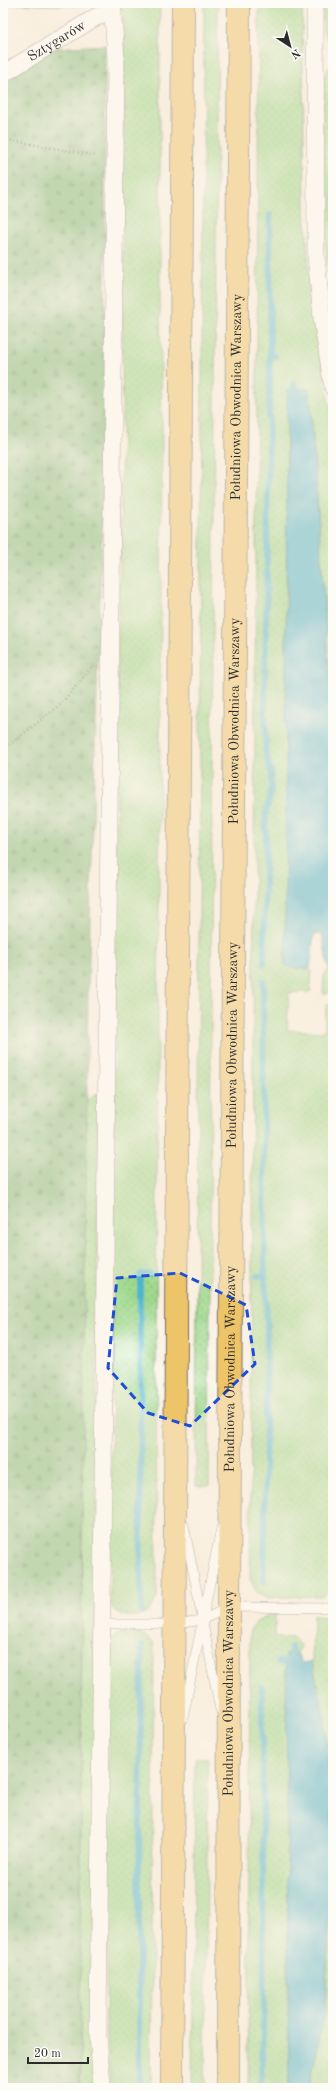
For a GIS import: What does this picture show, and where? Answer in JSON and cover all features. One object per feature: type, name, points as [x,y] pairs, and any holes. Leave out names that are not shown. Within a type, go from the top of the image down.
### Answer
[{"type":"highway","points":[[172,2088],[176,1624],[183,3]]},
{"type":"highway","name":"Południowa Obwodnica Warszawy","points":[[228,2088],[229,1607],[239,3]]},
{"type":"street","points":[[315,3],[316,256],[322,319],[333,388]]},
{"type":"street","points":[[102,2088],[98,2035],[116,58],[113,8]]},
{"type":"street","name":"Sztygarów","points":[[3,74],[113,8]]},
{"type":"lane","points":[[174,1758],[230,1484]]},
{"type":"lane","points":[[176,1486],[229,1756]]},
{"type":"lane","points":[[102,1624],[176,1624],[202,1620],[229,1607],[333,1608]]},
{"type":"path","points":[[3,139],[115,160]]},
{"type":"path","points":[[3,750],[60,705],[110,645]]},
{"type":"highlighted area","points":[[180,1273],[246,1305],[255,1364],[190,1426],[148,1413],[108,1368],[117,1278]]},
{"type":"green space","points":[[92,3],[93,6],[3,4]]},
{"type":"green space","points":[[121,3],[160,3],[160,306],[162,432],[156,1332],[157,1598],[145,1613],[135,1616],[124,1616],[120,1614],[112,1608],[110,1603],[118,652],[122,434],[124,36]]},
{"type":"green space","points":[[204,3],[218,3],[212,775],[209,1486],[196,1486]]},
{"type":"green space","points":[[259,3],[302,3],[305,207],[311,302],[333,425],[333,735],[310,395],[287,400],[285,964],[295,968],[310,969],[312,971],[310,992],[289,993],[287,1030],[324,1032],[326,1004],[333,1005],[331,1588],[322,1596],[266,1598],[258,1594],[250,1579]]},
{"type":"green space","points":[[323,3],[333,3],[333,46],[324,31],[322,20]]},
{"type":"green space","points":[[105,45],[105,423],[88,989],[82,1557],[80,2088],[3,2088],[3,80],[54,48]]},
{"type":"green space","points":[[333,65],[333,314],[324,231],[323,80],[326,71]]},
{"type":"green space","points":[[333,866],[333,960],[329,932]]},
{"type":"green space","points":[[333,960],[333,992],[323,994],[324,975],[331,967]]},
{"type":"green space","points":[[98,1093],[94,2088],[80,2088],[82,1557],[86,1101]]},
{"type":"green space","points":[[275,1614],[275,1637],[294,1638],[301,1647],[297,1653],[286,1655],[289,2088],[248,2088],[250,1630],[255,1623],[261,1619]]},
{"type":"green space","points":[[313,1615],[326,1618],[332,1630],[333,1832],[325,1721],[312,1661]]},
{"type":"green space","points":[[120,1633],[142,1634],[153,1642],[154,1646],[151,2088],[110,2088],[106,2020],[109,1644],[113,1638]]},
{"type":"green space","points":[[195,1758],[208,1758],[205,2088],[192,2088]]},
{"type":"green space","points":[[333,1837],[333,2087],[309,2088],[325,2011]]},
{"type":"water","points":[[292,388],[307,389],[310,395],[333,735],[333,866],[329,932],[333,960],[331,967],[328,968],[322,935],[314,934],[310,969],[295,968],[285,965],[287,400],[288,391]]},
{"type":"water","points":[[297,1653],[302,1663],[312,1661],[325,1721],[333,1837],[325,2011],[309,2088],[289,2088],[286,1654]]},
{"type":"waterway","points":[[270,215],[270,356],[275,356]]},
{"type":"waterway","points":[[264,964],[266,811],[271,793],[271,773],[266,753],[265,697],[270,356]]},
{"type":"waterway","points":[[294,383],[294,388]]},
{"type":"waterway","points":[[257,1276],[265,1275],[263,981]]},
{"type":"waterway","points":[[141,1611],[140,1274],[150,1274]]},
{"type":"waterway","points":[[264,1582],[267,1323],[265,1275]]},
{"type":"waterway","points":[[139,2088],[139,1881],[142,1646]]},
{"type":"waterway","points":[[291,1647],[292,1654]]},
{"type":"waterway","points":[[278,1662],[286,1662]]},
{"type":"waterway","points":[[261,2088],[264,2005],[262,1687]]}]
